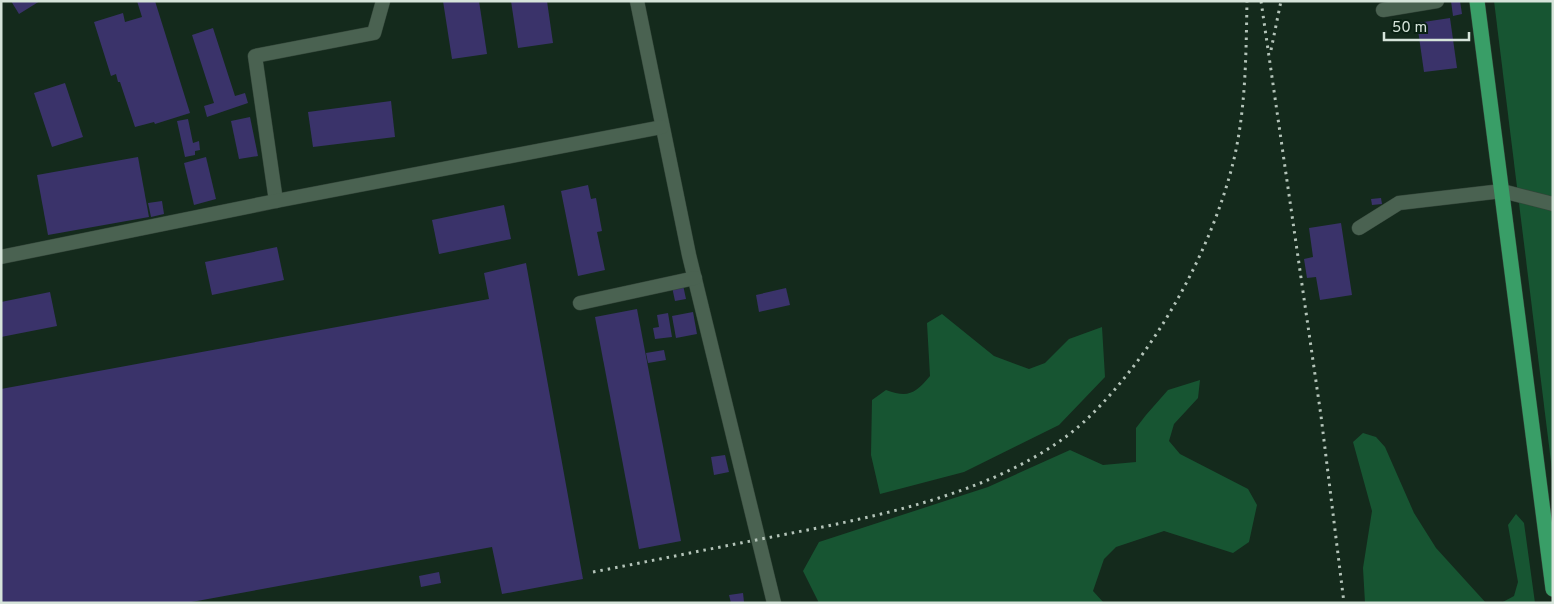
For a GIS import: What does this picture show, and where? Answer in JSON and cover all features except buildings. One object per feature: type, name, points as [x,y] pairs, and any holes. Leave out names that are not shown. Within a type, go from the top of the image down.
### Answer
[{"type":"main road","points":[[1476,1],[1553,589]]},
{"type":"street","points":[[276,201],[255,56],[374,33],[383,1]]},
{"type":"street","points":[[637,1],[695,278],[774,603]]},
{"type":"street","points":[[1383,10],[1437,1]]},
{"type":"street","points":[[1,257],[276,201],[662,127]]},
{"type":"street","points":[[1359,228],[1399,203],[1502,191],[1553,204]]},
{"type":"street","points":[[580,303],[695,278]]},
{"type":"green space","points":[[1494,1],[1553,1],[1553,478]]},
{"type":"green space","points":[[942,314],[994,356],[1029,369],[1045,363],[1069,339],[1102,327],[1105,377],[1059,425],[964,472],[880,494],[871,455],[872,400],[886,390],[900,394],[911,393],[920,387],[930,376],[927,323]]},
{"type":"green space","points":[[1200,380],[1198,398],[1174,424],[1169,441],[1180,454],[1248,489],[1257,505],[1249,542],[1233,553],[1164,531],[1116,547],[1104,559],[1093,591],[1104,603],[819,603],[803,571],[819,542],[988,487],[1070,450],[1103,465],[1136,462],[1136,428],[1146,415],[1168,390]]},
{"type":"green space","points":[[1363,433],[1376,437],[1385,447],[1414,513],[1436,548],[1486,603],[1365,603],[1363,568],[1372,511],[1353,442]]},
{"type":"green space","points":[[1516,514],[1524,523],[1535,603],[1501,603],[1514,596],[1518,582],[1508,525]]},
{"type":"railway","points":[[593,572],[832,525],[930,501],[978,484],[1007,471],[1050,448],[1076,429],[1113,392],[1158,331],[1196,264],[1211,229],[1224,194],[1238,139],[1245,80],[1247,1]]},
{"type":"railway","points":[[1261,1],[1321,416],[1344,603]]},
{"type":"railway","points":[[1271,50],[1281,1]]}]
